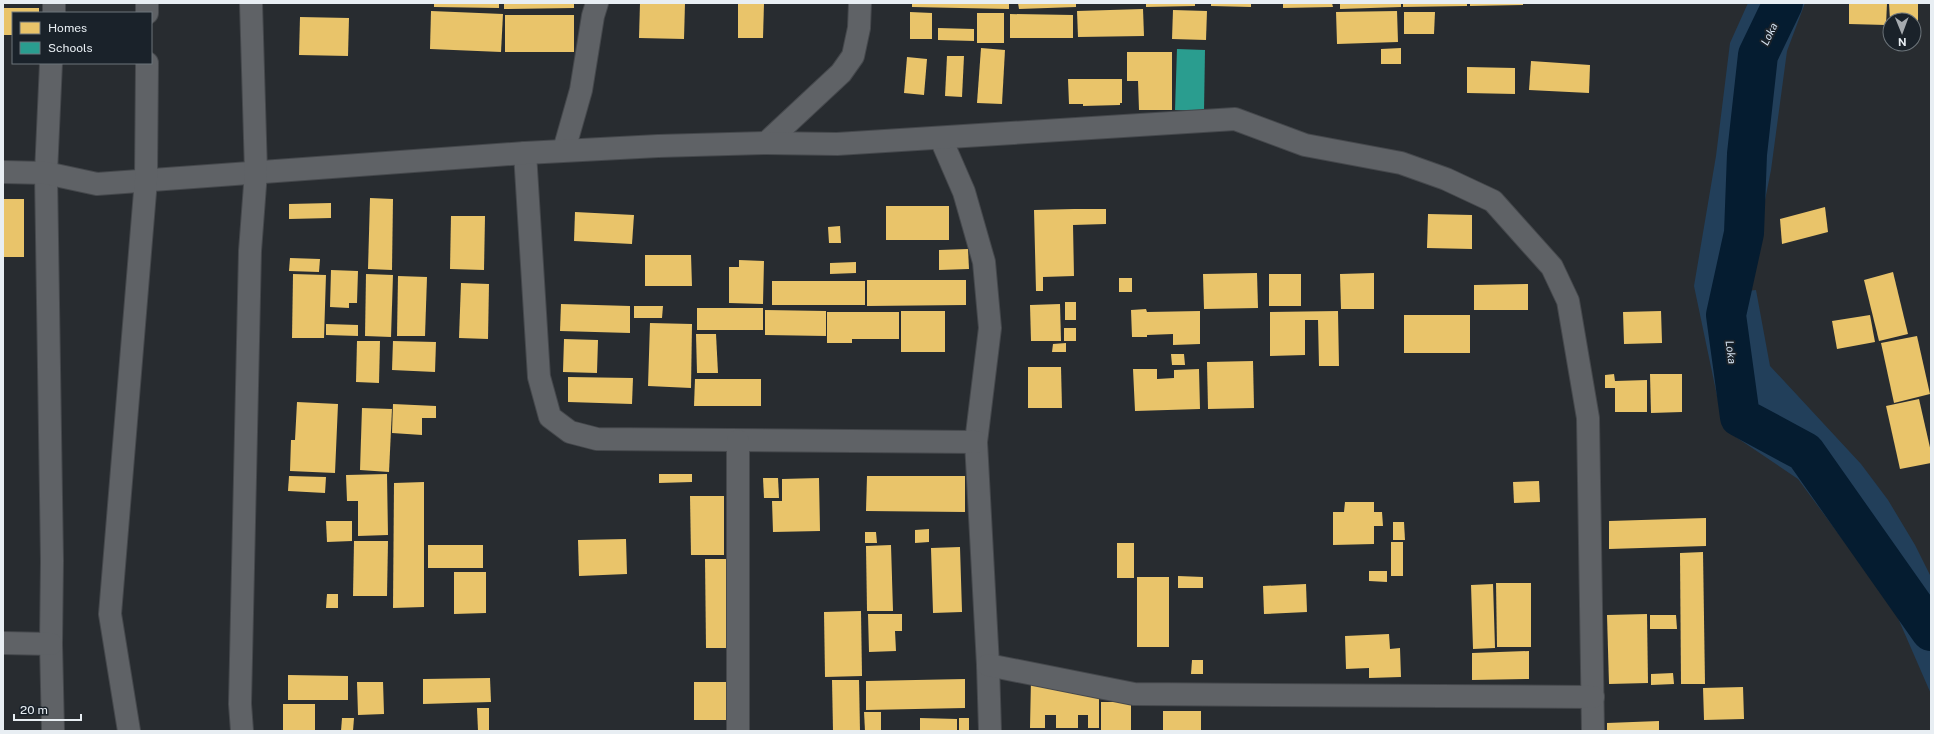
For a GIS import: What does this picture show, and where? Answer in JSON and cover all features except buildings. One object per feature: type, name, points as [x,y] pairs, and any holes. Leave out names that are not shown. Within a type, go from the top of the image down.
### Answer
[{"type":"street","points":[[242,731],[240,704],[250,251],[256,172],[251,3]]},
{"type":"street","points":[[564,150],[581,90],[593,16],[597,3]]},
{"type":"street","points":[[766,143],[841,73],[853,56],[859,28],[860,3]]},
{"type":"street","points":[[52,64],[46,173],[53,731]]},
{"type":"street","points":[[129,731],[110,614],[146,180],[147,64]]},
{"type":"street","points":[[3,172],[46,173],[96,184],[525,152],[766,143],[837,144],[941,139],[1235,119],[1305,145],[1401,163],[1446,179],[1494,201],[1552,267],[1568,301],[1588,418],[1593,697],[1592,731]]},
{"type":"street","points":[[941,139],[964,192],[984,262],[990,328],[976,442],[990,731]]},
{"type":"street","points":[[525,152],[539,377],[550,417],[570,432],[597,439],[976,442]]},
{"type":"street","points":[[738,441],[738,731]]},
{"type":"street","points":[[3,643],[51,644]]},
{"type":"street","points":[[988,665],[1134,694],[1593,697]]},
{"type":"shaded area","points":[[1748,3],[1805,3],[1787,51],[1771,170],[1747,291],[1756,290],[1770,366],[1861,464],[1888,500],[1915,545],[1931,577],[1931,694],[1894,609],[1798,479],[1724,429],[1694,286],[1716,156],[1730,43]]},
{"type":"waterway","name":"Loka","points":[[1783,3],[1758,55],[1747,154],[1744,233],[1726,315],[1740,417],[1805,452],[1931,631]]}]
